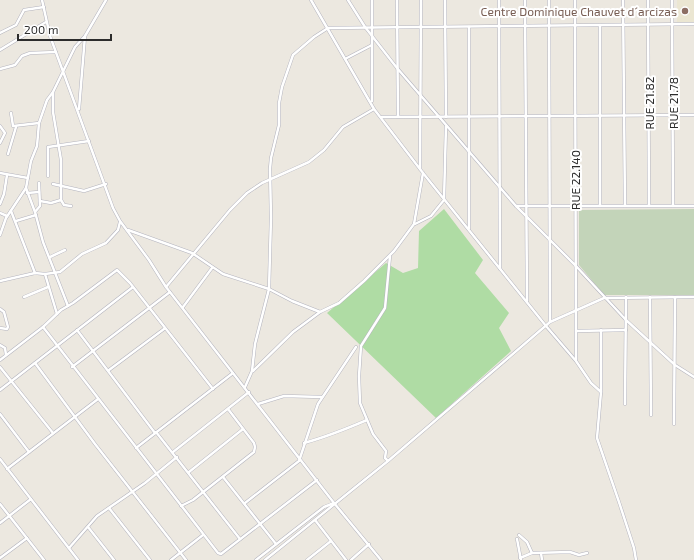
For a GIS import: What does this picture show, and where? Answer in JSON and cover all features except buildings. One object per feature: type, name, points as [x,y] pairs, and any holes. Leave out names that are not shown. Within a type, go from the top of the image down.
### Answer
[{"type":"street","points":[[42,0],[46,22],[56,52],[79,110],[106,184],[113,208],[120,221],[128,230],[166,287],[233,373],[250,392],[334,503],[381,560]]},
{"type":"street","points":[[0,235],[7,216],[26,188],[37,146],[39,123],[47,100],[54,92],[75,47],[85,36],[106,0]]},
{"type":"street","points":[[311,0],[372,102]]},
{"type":"street","points":[[348,0],[372,37],[397,68],[527,218],[576,266],[626,320],[675,365],[694,377]]},
{"type":"street","points":[[372,0],[372,102],[374,109],[382,117],[444,200],[576,361],[592,383],[601,392]]},
{"type":"street","points":[[397,0],[398,117]]},
{"type":"street","points":[[420,169],[421,0]]},
{"type":"street","points":[[445,0],[446,117]]},
{"type":"street","points":[[499,0],[500,269]]},
{"type":"street","points":[[525,0],[527,302]]},
{"type":"street","points":[[549,0],[551,242],[550,322]]},
{"type":"street","name":"RUE 22.140","points":[[575,0],[576,361]]},
{"type":"street","points":[[623,0],[625,206]]},
{"type":"street","name":"RUE 21.82","points":[[648,0],[649,206]]},
{"type":"street","name":"RUE 21.78","points":[[672,0],[673,206]]},
{"type":"street","points":[[0,33],[16,25],[24,10],[44,7]]},
{"type":"street","points":[[0,50],[46,22]]},
{"type":"street","points":[[245,387],[252,371],[255,344],[269,289],[271,249],[270,158],[280,117],[279,103],[290,63],[297,51],[328,28],[694,24]]},
{"type":"street","points":[[600,25],[600,206]]},
{"type":"street","points":[[469,27],[469,229]]},
{"type":"street","points":[[79,110],[85,36]]},
{"type":"street","points":[[345,59],[372,45]]},
{"type":"street","points":[[0,69],[15,64],[22,56],[30,53],[56,52]]},
{"type":"street","points":[[54,92],[53,112],[60,145],[61,200],[64,205],[71,206]]},
{"type":"street","points":[[166,287],[192,253],[247,193],[270,180],[309,162],[324,150],[343,127],[374,109]]},
{"type":"street","points":[[11,113],[12,125],[16,127]]},
{"type":"street","points":[[382,117],[694,115]]},
{"type":"street","points":[[16,127],[39,123]]},
{"type":"street","points":[[0,126],[5,133],[0,143]]},
{"type":"street","points":[[414,224],[431,216],[444,200],[446,126]]},
{"type":"street","points":[[8,154],[16,127]]},
{"type":"street","points":[[48,176],[48,147],[89,140]]},
{"type":"street","points":[[0,173],[28,178]]},
{"type":"street","points":[[252,371],[293,332],[320,312],[340,304],[390,256],[414,224],[423,173]]},
{"type":"street","points":[[0,204],[4,194],[7,175]]},
{"type":"street","points":[[16,221],[36,213],[40,206],[39,184]]},
{"type":"street","points":[[52,184],[84,191],[106,184]]},
{"type":"street","points":[[26,188],[36,213],[43,242],[68,306]]},
{"type":"street","points":[[28,193],[39,192]]},
{"type":"street","points":[[40,201],[51,203],[61,200]]},
{"type":"street","points":[[516,206],[694,206]]},
{"type":"street","points":[[11,211],[35,272]]},
{"type":"street","points":[[0,213],[7,216]]},
{"type":"street","points":[[0,281],[35,272],[55,274],[68,267],[82,254],[106,243],[118,230],[120,221]]},
{"type":"street","points":[[0,224],[4,223]]},
{"type":"street","points":[[128,230],[192,253],[212,268],[223,274],[269,289],[292,301],[320,312]]},
{"type":"street","points":[[50,257],[65,250]]},
{"type":"street","points":[[388,461],[385,458],[387,452],[386,449],[373,434],[366,420],[359,398],[360,351],[385,308],[390,256]]},
{"type":"street","points":[[183,307],[212,268]]},
{"type":"street","points":[[0,360],[57,314],[117,270],[133,287],[213,389]]},
{"type":"street","points":[[45,274],[57,314]]},
{"type":"street","points":[[24,297],[48,287]]},
{"type":"street","points":[[0,390],[133,287]]},
{"type":"street","points":[[72,367],[170,292]]},
{"type":"street","points":[[625,404],[626,297]]},
{"type":"street","points":[[650,297],[651,415]]},
{"type":"street","points":[[674,297],[674,424]]},
{"type":"street","points":[[265,560],[388,461],[550,322],[576,309],[604,298],[694,297]]},
{"type":"street","points":[[0,309],[4,312],[8,328],[0,328]]},
{"type":"street","points":[[42,327],[219,554],[317,480]]},
{"type":"street","points":[[109,370],[164,328]]},
{"type":"street","points":[[77,330],[240,539]]},
{"type":"street","points":[[602,330],[601,392],[597,438],[622,510],[634,548],[636,560]]},
{"type":"street","points":[[576,331],[626,330]]},
{"type":"street","points":[[0,345],[5,348],[6,355]]},
{"type":"street","points":[[245,503],[294,466],[301,458],[304,443],[322,397],[356,346]]},
{"type":"street","points":[[35,363],[75,418],[186,560]]},
{"type":"street","points":[[0,367],[53,432]]},
{"type":"street","points":[[136,448],[156,432],[163,429],[233,373]]},
{"type":"street","points":[[173,452],[250,392]]},
{"type":"street","points":[[258,404],[284,396],[322,397]]},
{"type":"street","points":[[7,468],[53,432],[75,418],[98,399]]},
{"type":"street","points":[[181,506],[203,492],[251,456],[256,450],[254,443],[228,409]]},
{"type":"street","points":[[0,414],[29,452]]},
{"type":"street","points":[[304,443],[334,434],[366,420]]},
{"type":"street","points":[[189,472],[243,429]]},
{"type":"street","points":[[69,548],[97,516],[157,474],[177,457]]},
{"type":"street","points":[[0,459],[78,560]]},
{"type":"street","points":[[223,477],[276,544]]},
{"type":"street","points":[[0,523],[31,499]]},
{"type":"street","points":[[256,560],[324,507],[334,503]]},
{"type":"street","points":[[0,504],[42,559]]},
{"type":"street","points":[[109,508],[150,560]]},
{"type":"street","points":[[315,520],[346,560]]},
{"type":"street","points":[[88,527],[114,560]]},
{"type":"street","points":[[171,560],[203,535]]},
{"type":"street","points":[[520,535],[527,542],[532,553]]},
{"type":"street","points":[[0,558],[27,538]]},
{"type":"street","points":[[517,539],[521,559],[532,553],[570,552],[579,555],[587,553]]},
{"type":"street","points":[[307,560],[330,541]]},
{"type":"street","points":[[352,560],[369,544]]},
{"type":"street","points":[[541,553],[542,560]]},
{"type":"shaded area","name":"Centre Dominique Chauvet d´arcizas","points":[[677,0],[694,0],[694,22],[677,22]]},
{"type":"green space","points":[[444,209],[483,260],[475,273],[509,313],[499,328],[511,351],[436,418],[327,313],[386,263],[403,273],[418,268],[419,231]]},
{"type":"green space","points":[[694,209],[694,295],[604,295],[579,265],[579,210]]},
{"type":"place","name":"Centre Dominique Chauvet d´arcizas","points":[[685,11]]}]
